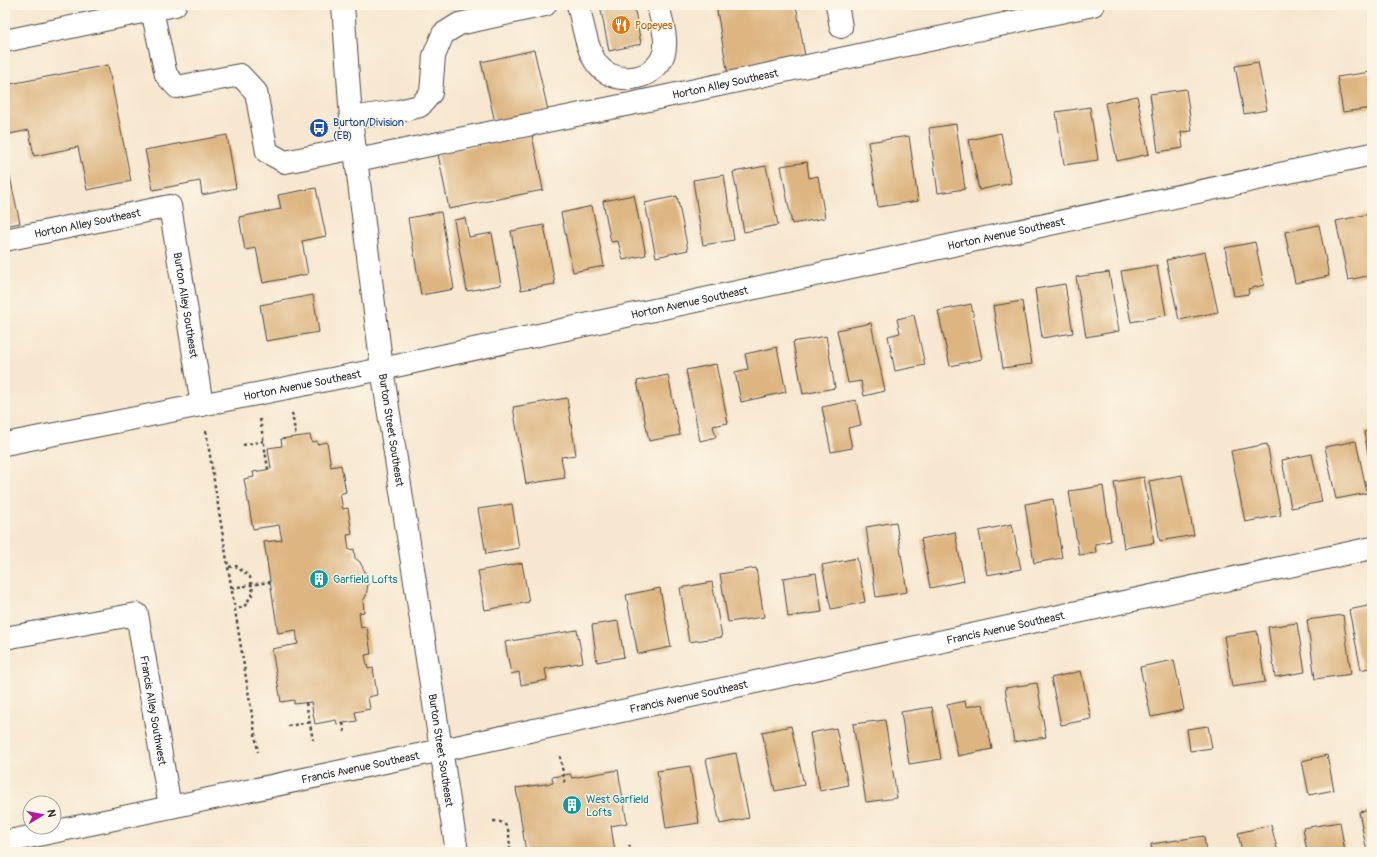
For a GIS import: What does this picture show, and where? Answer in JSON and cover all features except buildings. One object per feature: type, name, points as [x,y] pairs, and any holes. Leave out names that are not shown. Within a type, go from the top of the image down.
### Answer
[{"type":"street","points":[[5,41],[175,5]]},
{"type":"street","name":"Burton Street Southeast","points":[[343,5],[352,118],[382,369],[457,852]]},
{"type":"street","points":[[352,118],[399,111],[420,106],[431,93],[434,56],[443,34],[459,24],[545,5]]},
{"type":"street","points":[[578,5],[588,46],[595,61],[611,76],[627,79],[650,73],[658,64],[664,53],[665,41],[658,5]]},
{"type":"street","points":[[837,5],[841,27]]},
{"type":"street","name":"Horton Alley Southeast","points":[[152,10],[166,75],[177,87],[240,75],[256,92],[268,152],[285,162],[356,154],[630,104],[1093,5]]},
{"type":"street","name":"Horton Avenue Southeast","points":[[5,444],[382,369],[1372,154]]},
{"type":"street","name":"Horton Alley Southeast","points":[[5,240],[170,206]]},
{"type":"street","name":"Burton Alley Southeast","points":[[170,206],[202,405]]},
{"type":"street","name":"Francis Avenue Southeast","points":[[5,842],[442,750],[1372,548]]},
{"type":"street","name":"Francis Alley Southwest","points":[[5,638],[137,614],[170,807]]},
{"type":"path","points":[[292,413],[296,437]]},
{"type":"path","points":[[260,419],[268,469]]},
{"type":"path","points":[[206,431],[258,752]]},
{"type":"path","points":[[242,445],[264,441]]},
{"type":"path","points":[[229,567],[236,566],[250,577],[252,585],[253,593],[244,607],[235,608]]},
{"type":"path","points":[[232,588],[270,582]]},
{"type":"path","points":[[306,703],[313,740]]},
{"type":"path","points":[[288,726],[310,722]]},
{"type":"path","points":[[343,723],[345,734]]},
{"type":"path","points":[[560,756],[565,784]]},
{"type":"path","points":[[493,821],[503,823],[508,827],[512,852]]},
{"type":"path","points":[[629,845],[633,852]]},
{"type":"place","name":"Popeyes","points":[[621,25]]},
{"type":"place","name":"Burton/Division (EB)","points":[[319,128]]},
{"type":"place","name":"Garfield Lofts","points":[[319,579]]},
{"type":"place","name":"West Garfield Lofts","points":[[572,805]]}]
